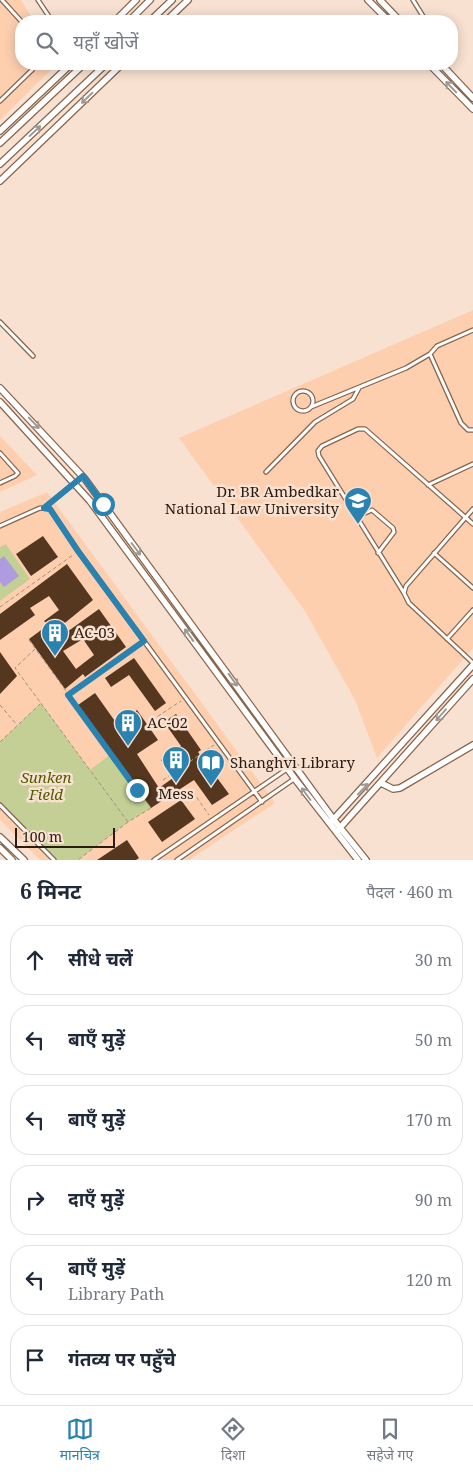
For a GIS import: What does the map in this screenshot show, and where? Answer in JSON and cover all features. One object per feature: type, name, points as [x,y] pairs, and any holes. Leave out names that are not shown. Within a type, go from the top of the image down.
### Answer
[{"type":"street","points":[[120,15],[136,0]]},
{"type":"street","points":[[134,15],[150,0]]},
{"type":"street","points":[[156,15],[172,0]]},
{"type":"street","points":[[172,15],[188,0]]},
{"type":"street","points":[[368,0],[383,15]]},
{"type":"street","points":[[380,0],[394,15]]},
{"type":"street","points":[[0,132],[65,70]]},
{"type":"street","points":[[0,143],[76,70]]},
{"type":"street","points":[[0,164],[100,70]]},
{"type":"street","points":[[0,181],[116,70]]},
{"type":"street","points":[[435,70],[473,109]]},
{"type":"street","points":[[448,70],[473,98]]},
{"type":"street","points":[[0,388],[83,476],[331,822]]},
{"type":"street","points":[[0,402],[75,482],[287,769],[331,822],[366,860]]},
{"type":"street","points":[[331,822],[473,664]]},
{"type":"street","points":[[338,830],[473,679]]},
{"type":"street","points":[[381,783],[393,789],[400,788],[473,745]]},
{"type":"street","points":[[338,830],[358,860]]},
{"type":"street","points":[[0,837],[24,860]]},
{"type":"street","points":[[0,848],[12,860]]},
{"type":"lane","points":[[38,0],[48,15]]},
{"type":"lane","points":[[413,0],[422,15]]},
{"type":"lane","points":[[2,2],[15,16]]},
{"type":"lane","points":[[0,101],[32,70]]},
{"type":"lane","points":[[0,322],[33,356]]},
{"type":"lane","points":[[311,407],[313,398],[308,393],[302,391],[296,394],[293,400],[297,409],[303,411],[416,363],[430,354],[437,346],[473,330]]},
{"type":"lane","points":[[430,354],[461,423],[468,430],[473,430]]},
{"type":"lane","points":[[266,472],[315,422],[353,399],[360,387]]},
{"type":"lane","points":[[473,524],[367,431],[358,429],[322,446],[318,451],[356,518],[410,603],[473,664]]},
{"type":"lane","points":[[0,453],[18,473],[0,483]]},
{"type":"lane","points":[[428,485],[473,464]]},
{"type":"lane","points":[[44,508],[83,476]]},
{"type":"lane","points":[[0,526],[40,508],[50,509],[78,551],[262,802]]},
{"type":"lane","points":[[404,593],[406,586],[473,509]]},
{"type":"lane","points":[[356,518],[372,510],[393,528],[393,534],[378,553]]},
{"type":"lane","points":[[434,554],[473,588]]},
{"type":"lane","points":[[447,639],[473,610]]},
{"type":"lane","points":[[154,860],[287,769]]},
{"type":"lane","points":[[177,860],[295,779]]},
{"type":"lane","points":[[0,805],[54,860]]},
{"type":"path","points":[[0,607],[78,551]]},
{"type":"path","points":[[28,640],[151,808],[128,822],[78,860]]},
{"type":"path","points":[[68,695],[144,641]]},
{"type":"path","points":[[35,649],[15,668],[128,822]]},
{"type":"path","points":[[152,720],[185,697]]},
{"type":"path","points":[[0,742],[41,703]]},
{"type":"path","points":[[0,705],[17,726]]},
{"type":"path","points":[[163,780],[218,742]]},
{"type":"path","points":[[193,792],[212,820]]},
{"type":"shaded area","points":[[0,0],[21,0],[30,15],[15,15],[15,70],[51,70],[0,120]]},
{"type":"shaded area","name":"Dr. BR Ambedkar National Law University","points":[[473,310],[473,648],[377,758],[355,700],[305,611],[179,438]]},
{"type":"shaded area","points":[[0,436],[37,475],[0,492]]},
{"type":"shaded area","points":[[47,492],[275,803],[189,860],[40,860],[0,820],[0,512]]},
{"type":"shaded area","points":[[4,556],[19,576],[4,587],[0,582],[0,559]]},
{"type":"green space","points":[[6,544],[30,579],[0,601],[0,547]]},
{"type":"green space","name":"Sunken Field","points":[[41,703],[90,770],[111,754],[151,808],[128,822],[78,860],[54,860],[0,805],[0,742]]},
{"type":"building","points":[[43,536],[58,557],[31,576],[16,554]]},
{"type":"building","points":[[67,564],[93,600],[55,631],[60,637],[99,609],[126,647],[85,677],[83,674],[65,689],[29,639],[48,625],[44,621],[59,610],[49,596],[30,608],[35,615],[0,640],[0,614]],"holes":[[[83,639],[94,655],[76,669],[63,651]]]},
{"type":"building","points":[[0,652],[17,676],[0,694]]},
{"type":"building","points":[[134,658],[166,703],[155,711],[129,675],[111,687],[105,678]]},
{"type":"building","points":[[95,693],[117,724],[137,710],[158,740],[137,754],[159,788],[173,778],[161,760],[181,746],[164,722],[176,714],[201,750],[198,752],[229,794],[212,805],[194,780],[151,808],[78,705]]},
{"type":"building","points":[[181,800],[195,819],[162,842],[148,822]]},
{"type":"building","points":[[127,840],[139,858],[136,860],[97,860]]},
{"type":"place","name":"Dr. BR Ambedkar National Law University","points":[[358,525]]},
{"type":"place","name":"AC-03","points":[[55,657]]},
{"type":"place","name":"AC-02","points":[[128,747]]},
{"type":"place","name":"Mess","points":[[176,784]]},
{"type":"place","name":"Shanghvi Library","points":[[211,787]]},
{"type":"route","points":[[103,504],[83,476],[44,508],[50,509],[78,551],[144,641],[68,695],[137,790]]}]
